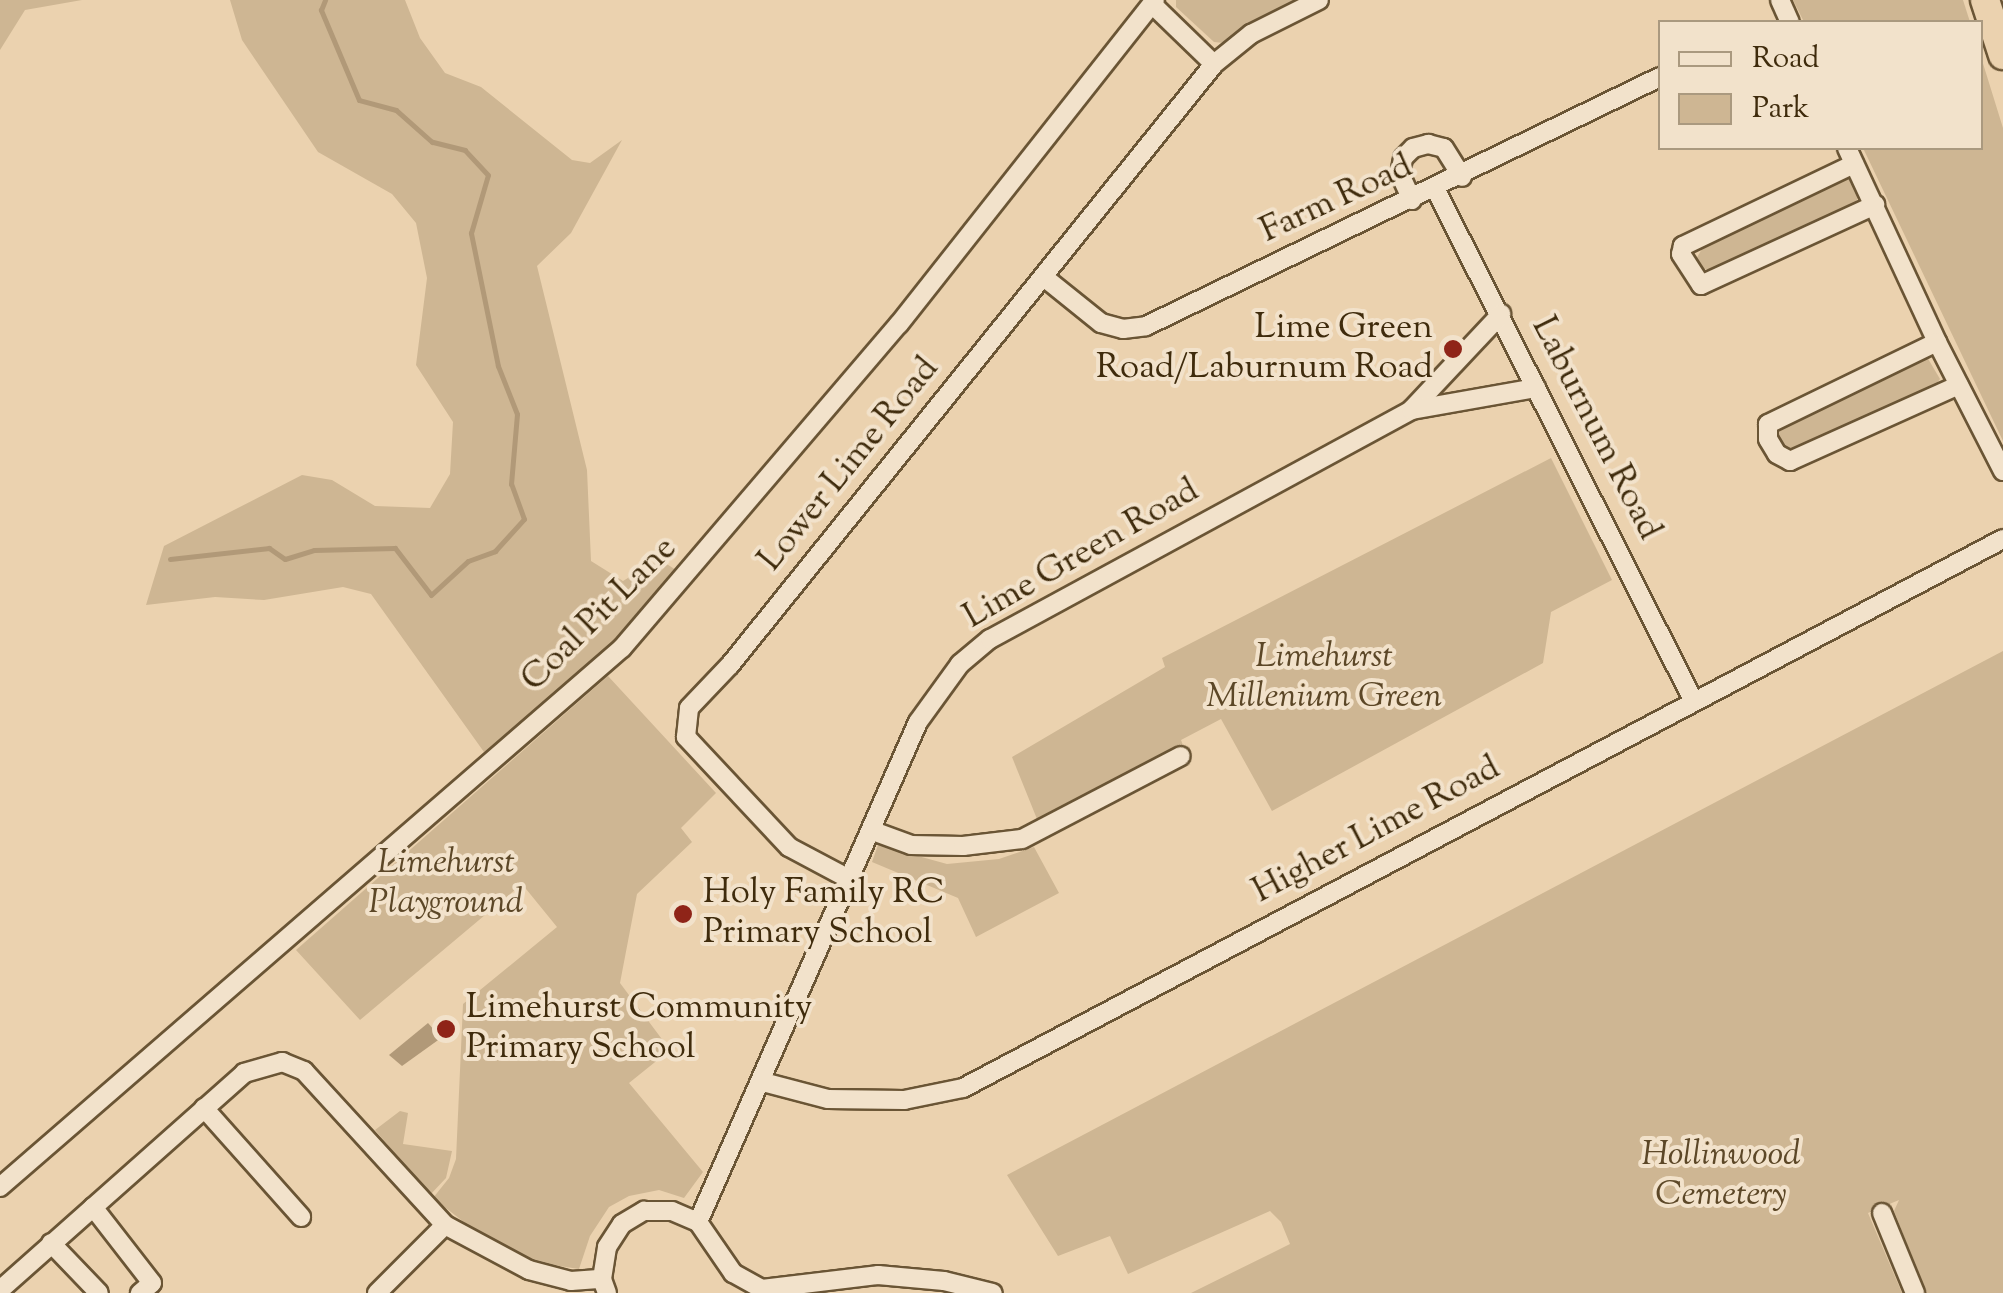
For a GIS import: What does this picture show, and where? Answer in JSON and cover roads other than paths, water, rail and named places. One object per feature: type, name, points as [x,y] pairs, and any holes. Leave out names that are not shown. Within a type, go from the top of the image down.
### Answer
[{"type":"highway","points":[[1986,0],[2003,55]]},
{"type":"street","name":"Lower Lime Road","points":[[851,880],[788,848],[686,738],[688,708],[730,665],[1214,64],[1251,34],[1319,0]]},
{"type":"street","points":[[1153,2],[1214,64]]},
{"type":"street","name":"Coal Pit Lane","points":[[0,1188],[622,648],[899,324],[1153,2]]},
{"type":"street","name":"Farm Road","points":[[1045,278],[1101,322],[1122,330],[1146,326],[1436,190],[1658,78]]},
{"type":"street","points":[[1412,200],[1402,182],[1401,165],[1408,152],[1420,145],[1444,148],[1462,177]]},
{"type":"street","points":[[1875,206],[1702,285],[1681,254],[1683,246],[1851,156],[1875,206],[1937,342],[2003,471]]},
{"type":"street","name":"Laburnum Road","points":[[1436,190],[1693,700]]},
{"type":"street","name":"Lime Green Road","points":[[698,1222],[763,1082],[918,722],[960,664],[990,638],[1411,410],[1501,314]]},
{"type":"street","points":[[1937,342],[1768,424],[1768,439],[1777,454],[1790,461],[1959,385]]},
{"type":"street","name":"Lime Green Road","points":[[1411,410],[1536,388]]},
{"type":"street","name":"Higher Lime Road","points":[[763,1082],[828,1099],[904,1100],[963,1088],[2003,539]]},
{"type":"street","points":[[873,831],[911,844],[963,846],[1022,840],[1181,756]]},
{"type":"street","points":[[0,1290],[244,1073],[282,1062],[304,1072],[445,1225],[529,1270],[604,1286],[607,1247],[622,1224],[644,1211],[672,1211],[698,1222],[733,1272],[762,1290],[878,1275],[944,1281],[993,1293]]},
{"type":"street","points":[[204,1108],[301,1217]]},
{"type":"street","points":[[92,1206],[152,1282],[140,1293]]},
{"type":"street","points":[[1882,1213],[1915,1293]]},
{"type":"street","points":[[378,1293],[445,1225]]},
{"type":"street","points":[[51,1243],[99,1293]]},
{"type":"waterway","points":[[170,559],[269,548],[285,559],[314,550],[395,548],[431,595],[468,561],[495,551],[524,519],[511,484],[517,414],[498,366],[471,233],[488,175],[465,150],[432,142],[396,110],[359,100],[321,10],[325,0]]},
{"type":"place","name":"Lime Green Road/Laburnum Road","points":[[1453,349]]},
{"type":"place","name":"Holy Family RC Primary School","points":[[683,914]]},
{"type":"place","name":"Limehurst Community Primary School","points":[[446,1029]]},
{"type":"park label","name":"Limehurst Millenium Green","points":[[1324,678]]},
{"type":"park label","name":"Limehurst Playground","points":[[446,884]]},
{"type":"park label","name":"Hollinwood Cemetery","points":[[1721,1176]]}]
